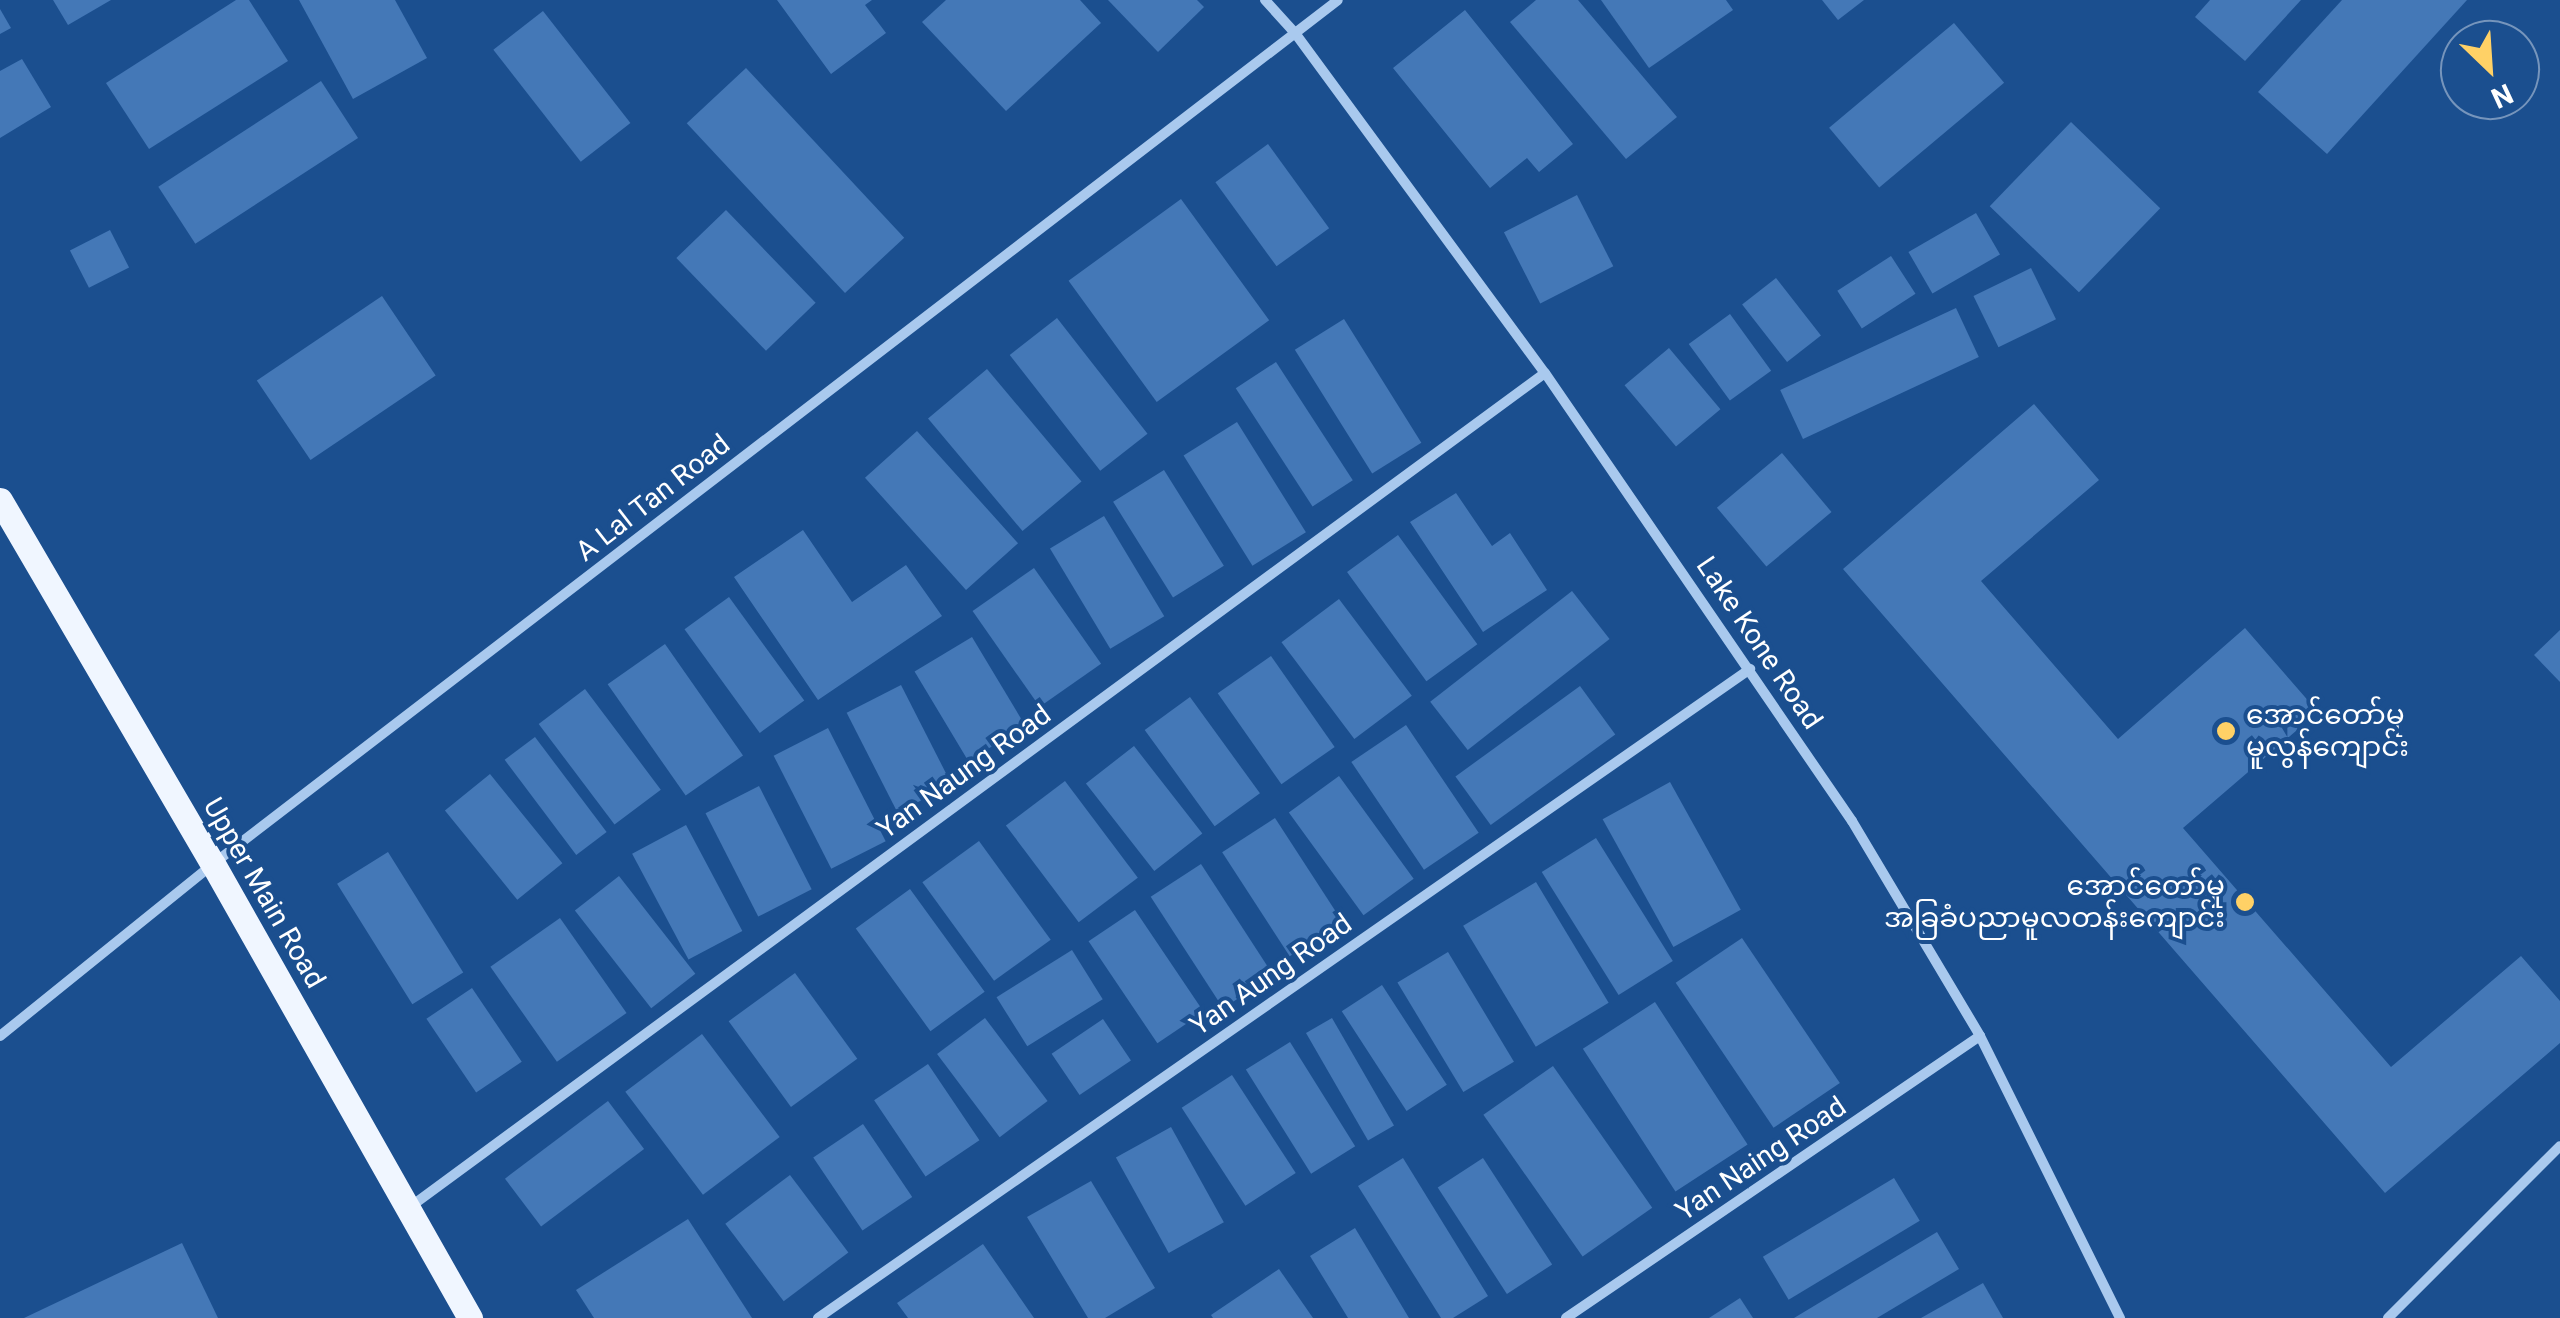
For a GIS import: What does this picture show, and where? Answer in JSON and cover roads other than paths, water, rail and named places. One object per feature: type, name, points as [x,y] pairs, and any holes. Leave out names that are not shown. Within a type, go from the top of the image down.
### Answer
[{"type":"main road","name":"Upper Main Road","points":[[0,500],[213,864],[470,1318]]},
{"type":"street","name":"Lake Kone Road","points":[[1264,0],[1295,34],[1545,372],[1852,821],[1980,1036],[2120,1318]]},
{"type":"street","name":"A Lal Tan Road","points":[[0,1036],[213,864],[1338,0]]},
{"type":"street","name":"Yan Naung Road","points":[[409,1208],[1545,372]]},
{"type":"street","name":"Yan Aung Road","points":[[818,1318],[1750,669]]},
{"type":"street","name":"Yan Naing Road","points":[[1566,1318],[1980,1036]]},
{"type":"street","points":[[2388,1318],[2560,1146]]},
{"type":"place","name":"အောင်တော်မူ မူလွန်ကျောင်း","points":[[2226,731]]},
{"type":"place","name":"အောင်တော်မူ အခြခံပညာမူလတန်းကျောင်း","points":[[2245,902]]}]
